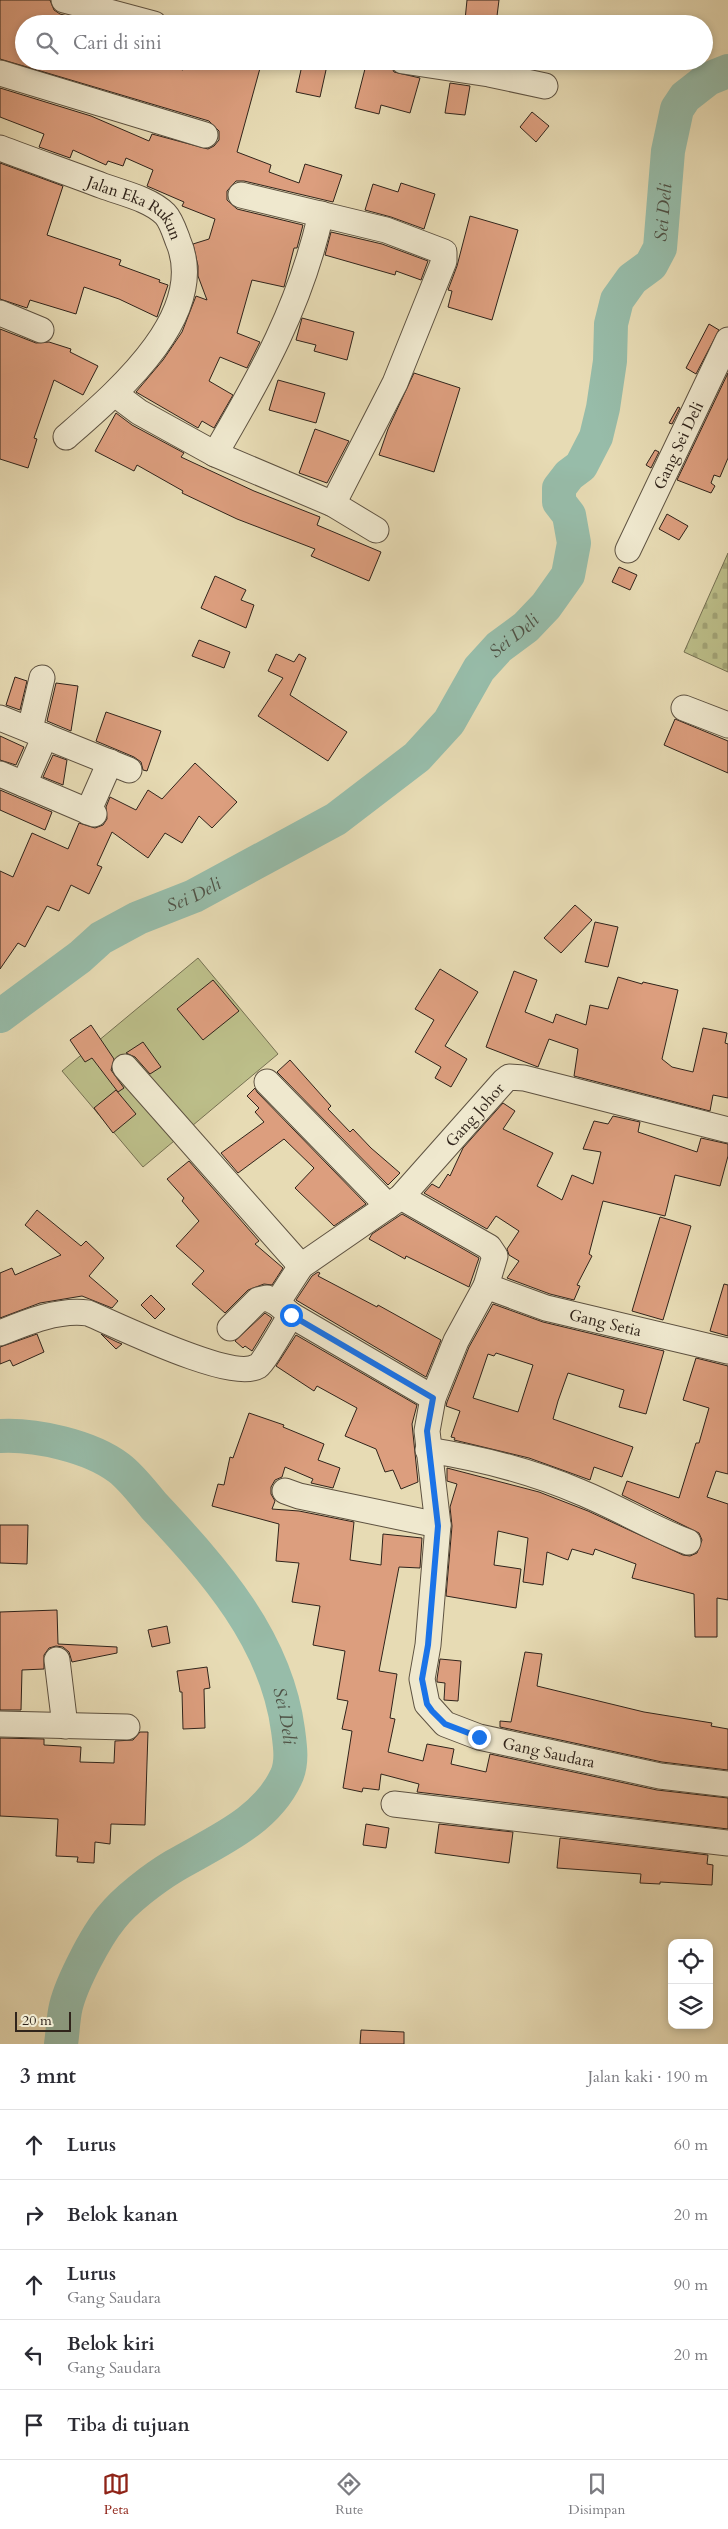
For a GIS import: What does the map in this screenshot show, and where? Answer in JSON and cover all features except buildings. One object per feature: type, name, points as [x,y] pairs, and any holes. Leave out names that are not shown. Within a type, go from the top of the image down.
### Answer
[{"type":"street","points":[[64,0],[120,15]]},
{"type":"street","points":[[463,70],[545,86]]},
{"type":"street","points":[[0,73],[205,135]]},
{"type":"street","name":"Jalan Eka Rukun","points":[[0,148],[142,200],[165,214],[174,231],[186,266],[184,293],[171,325],[115,394],[66,438]]},
{"type":"street","points":[[241,195],[386,230],[442,250],[444,255],[395,383],[333,504]]},
{"type":"street","points":[[215,454],[262,374],[295,302],[321,214]]},
{"type":"street","points":[[0,313],[41,330]]},
{"type":"street","name":"Gang Sei Deli","points":[[628,550],[728,340]]},
{"type":"street","points":[[115,394],[138,412],[215,454],[333,504],[376,530]]},
{"type":"street","points":[[24,784],[38,733],[42,678]]},
{"type":"street","points":[[684,708],[728,725]]},
{"type":"street","points":[[0,718],[119,766],[91,813],[0,774]]},
{"type":"street","points":[[125,1067],[301,1266]]},
{"type":"street","name":"Gang Johor","points":[[0,1332],[48,1316],[78,1312],[88,1313],[184,1354],[233,1368],[249,1369],[261,1364],[301,1266],[394,1201],[509,1077],[524,1078],[728,1130]]},
{"type":"street","points":[[267,1082],[394,1201]]},
{"type":"street","name":"Gang Saudara","points":[[394,1201],[489,1247],[495,1256],[486,1286],[456,1341],[433,1398],[427,1431],[438,1526],[428,1645],[422,1679],[427,1704],[445,1724],[479,1737],[650,1774],[728,1784]]},
{"type":"street","name":"Gang Setia","points":[[486,1286],[546,1308],[728,1351]]},
{"type":"street","points":[[230,1328],[263,1297],[433,1398]]},
{"type":"street","points":[[428,1450],[474,1457],[579,1491],[656,1530],[688,1542]]},
{"type":"street","points":[[285,1491],[299,1496],[438,1526]]},
{"type":"street","points":[[57,1660],[65,1726]]},
{"type":"street","points":[[0,1724],[127,1728]]},
{"type":"street","points":[[394,1804],[728,1844]]},
{"type":"green space","points":[[728,553],[728,672],[684,652]]},
{"type":"green space","points":[[198,958],[278,1054],[143,1167],[62,1071]]},
{"type":"waterway","name":"Sei Deli","points":[[0,1016],[80,957],[101,938],[138,918],[194,896],[336,819],[417,757],[449,722],[479,669],[499,647],[526,627],[546,606],[568,575],[574,543],[569,515],[559,502],[559,488],[569,475],[581,466],[596,437],[603,408],[610,361],[611,324],[617,300],[632,279],[651,265],[660,248],[668,151],[677,109],[685,97],[708,79],[728,71]]},
{"type":"waterway","name":"Sei Deli","points":[[0,1436],[45,1439],[93,1453],[119,1468],[133,1481],[220,1581],[256,1636],[270,1666],[281,1697],[290,1742],[288,1772],[277,1793],[265,1807],[238,1829],[158,1877],[140,1890],[111,1918],[92,1947],[73,1985],[65,2011],[61,2044]]},
{"type":"route","points":[[291,1315],[433,1398],[427,1431],[438,1526],[428,1645],[422,1679],[427,1704],[432,1711],[445,1724],[479,1737]]}]
